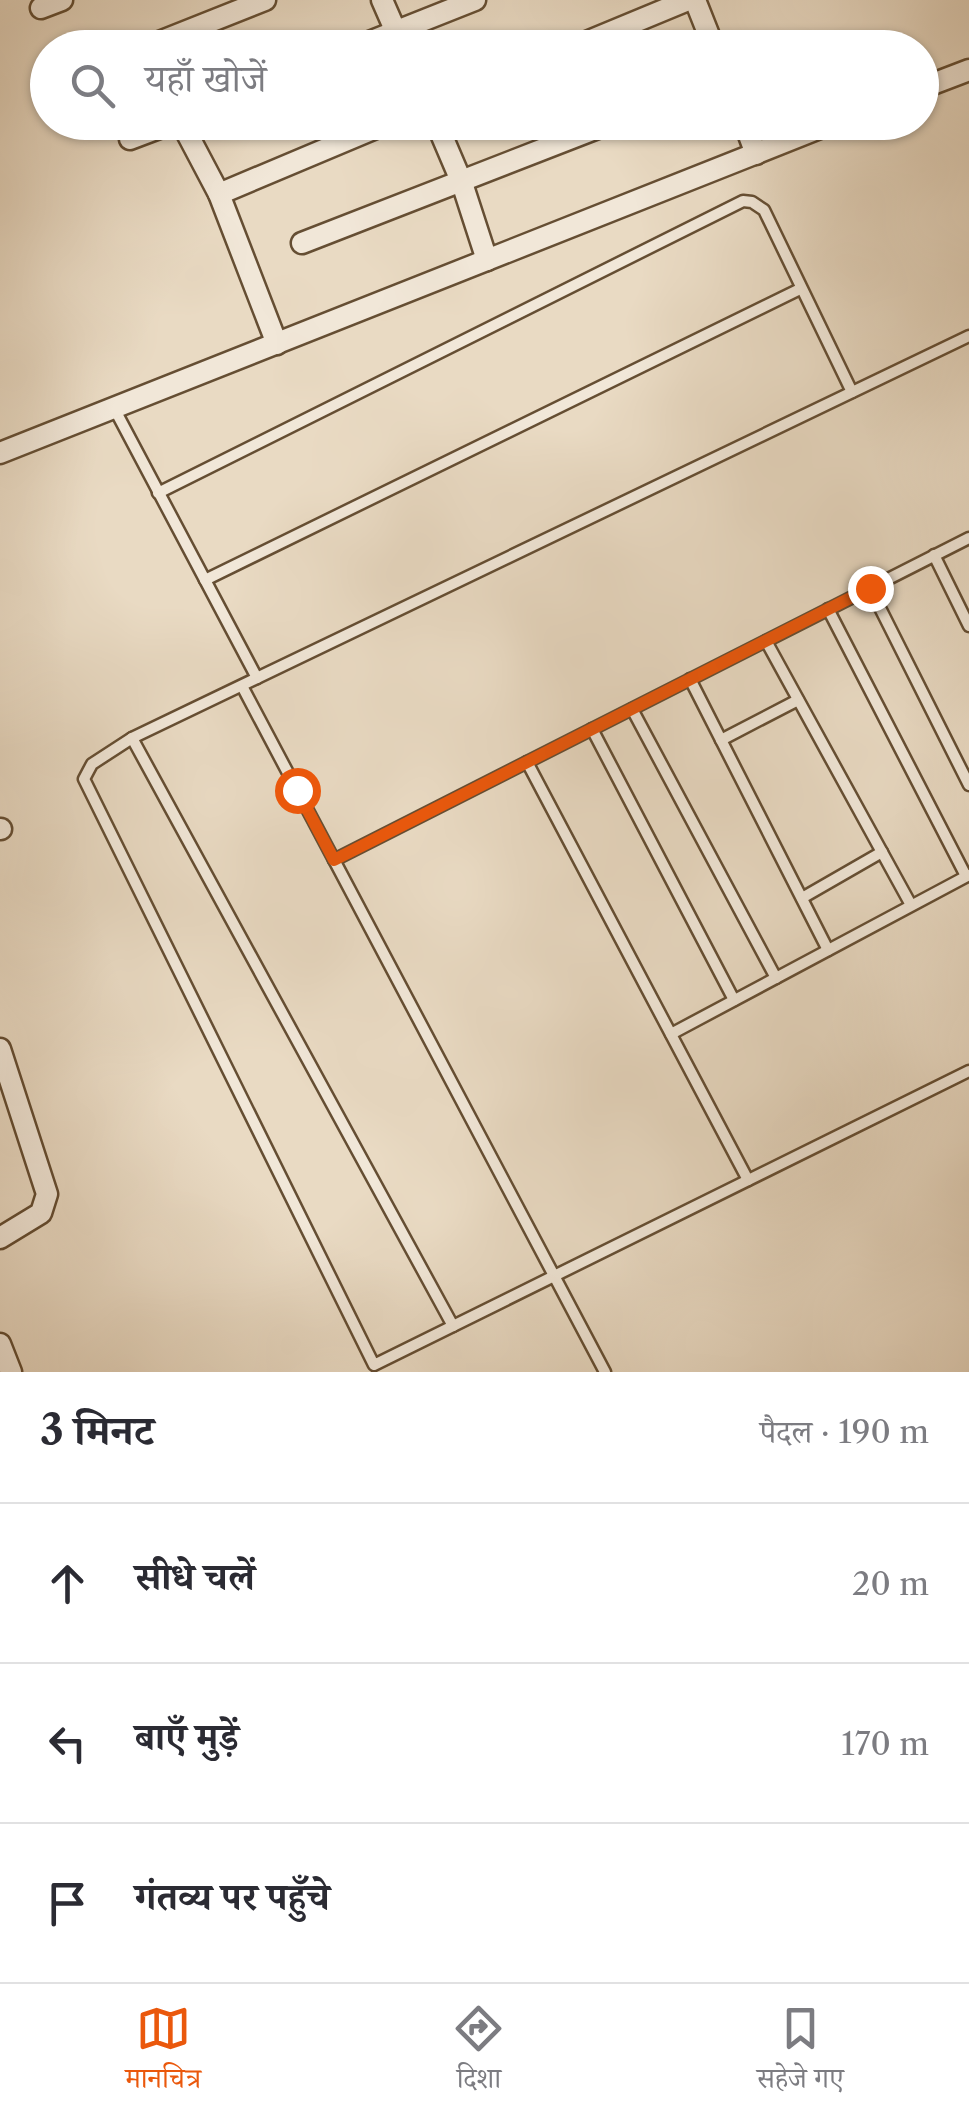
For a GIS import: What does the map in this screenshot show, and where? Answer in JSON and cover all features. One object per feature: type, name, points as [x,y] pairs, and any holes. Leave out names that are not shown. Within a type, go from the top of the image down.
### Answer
[{"type":"street","points":[[41,8],[62,0]]},
{"type":"street","points":[[189,30],[265,0]]},
{"type":"street","points":[[382,0],[395,30]]},
{"type":"street","points":[[417,30],[475,0]]},
{"type":"street","points":[[616,30],[688,0]]},
{"type":"street","points":[[696,0],[707,30]]},
{"type":"street","points":[[939,81],[969,70]]},
{"type":"street","points":[[188,140],[218,194],[276,344]]},
{"type":"street","points":[[218,194],[347,140]]},
{"type":"street","points":[[444,140],[488,260]]},
{"type":"street","points":[[302,242],[568,140]]},
{"type":"street","points":[[751,140],[756,154]]},
{"type":"street","points":[[0,453],[791,140]]},
{"type":"street","points":[[0,1049],[46,1194],[41,1213],[0,1238]]},
{"type":"street","points":[[0,1344],[11,1372]]},
{"type":"lane","points":[[158,492],[744,200],[764,210],[852,392]]},
{"type":"lane","points":[[205,580],[800,289]]},
{"type":"lane","points":[[969,336],[132,738],[92,764],[84,779],[374,1365],[969,1071]]},
{"type":"lane","points":[[114,408],[257,678]]},
{"type":"lane","points":[[334,860],[969,538]]},
{"type":"lane","points":[[934,555],[969,626]]},
{"type":"lane","points":[[870,588],[969,786]]},
{"type":"lane","points":[[670,1034],[967,876],[828,609]]},
{"type":"lane","points":[[766,641],[911,905]]},
{"type":"lane","points":[[690,679],[828,950]]},
{"type":"lane","points":[[242,686],[605,1372]]},
{"type":"lane","points":[[721,740],[798,700]]},
{"type":"lane","points":[[632,709],[776,978]]},
{"type":"lane","points":[[592,729],[734,1000]]},
{"type":"lane","points":[[132,738],[453,1326]]},
{"type":"lane","points":[[527,762],[748,1180]]},
{"type":"lane","points":[[802,898],[882,852]]},
{"type":"route","points":[[297,790],[334,860],[870,588]]}]
